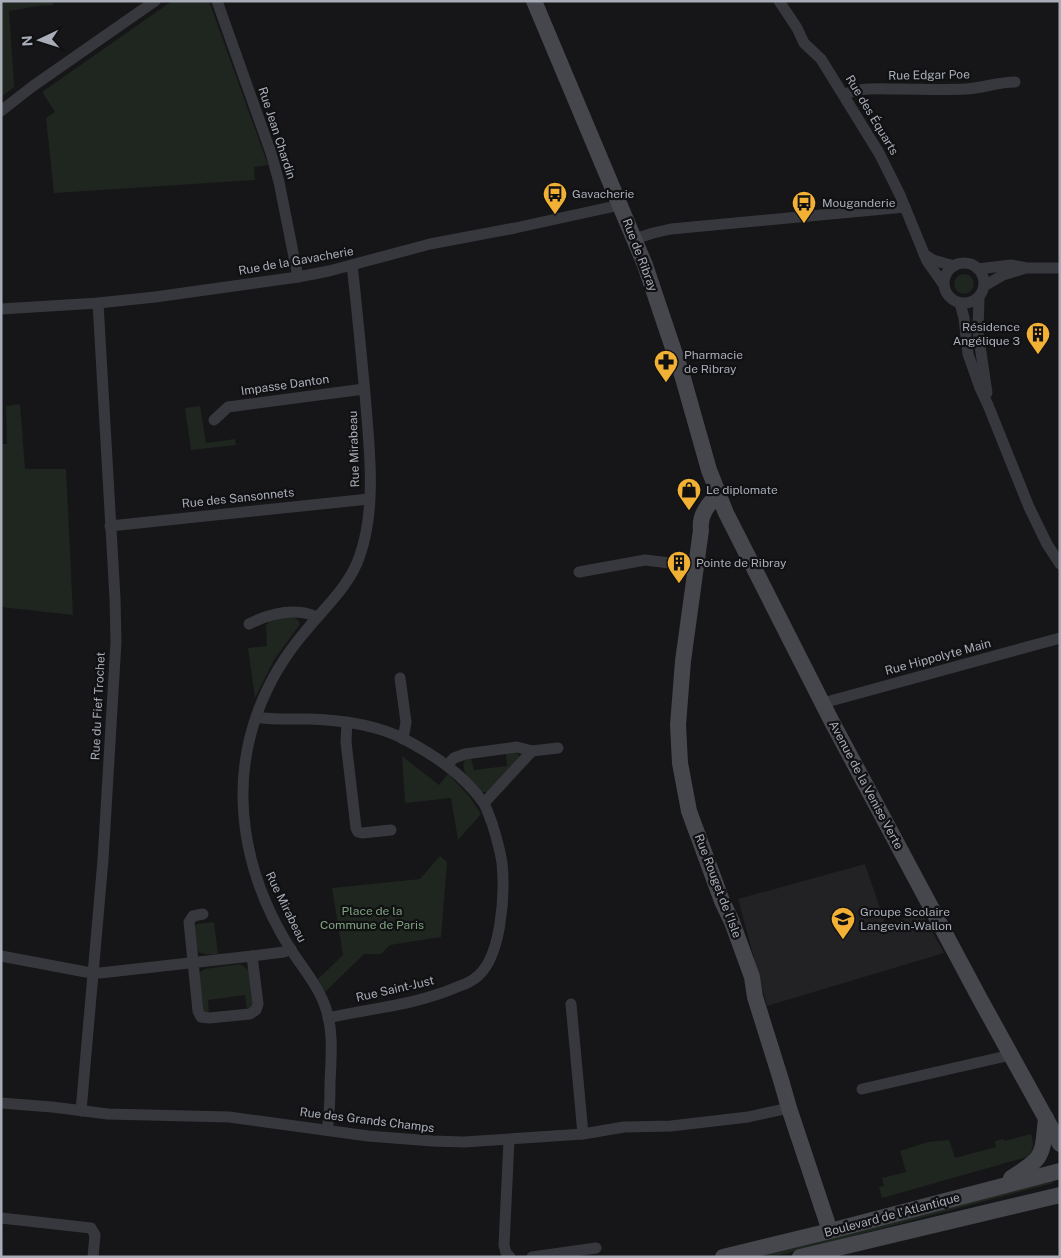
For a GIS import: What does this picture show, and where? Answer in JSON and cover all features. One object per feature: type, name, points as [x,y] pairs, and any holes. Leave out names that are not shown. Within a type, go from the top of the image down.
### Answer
[{"type":"street","points":[[1,111],[33,86],[155,1]]},
{"type":"street","name":"Rue Jean Chardin","points":[[217,1],[271,153],[279,182],[298,277]]},
{"type":"street","name":"Rue de Ribray","points":[[534,1],[635,239],[683,378],[706,459],[719,496]]},
{"type":"street","name":"Rue des Équarts","points":[[779,1],[797,28],[804,43],[821,59],[886,164],[929,265],[944,285]]},
{"type":"street","name":"Rue Edgar Poe","points":[[844,95],[852,91],[872,89],[965,89],[980,88],[998,82],[1015,82]]},
{"type":"street","name":"Rue de la Gavacherie","points":[[1,309],[155,297],[298,277],[430,244],[620,205]]},
{"type":"street","points":[[635,239],[653,232],[675,229],[905,207]]},
{"type":"street","points":[[924,254],[933,260],[954,266],[966,264],[978,269],[1011,265],[1027,268],[1060,268]]},
{"type":"street","name":"Rue Mirabeau","points":[[327,1130],[331,1046],[328,1018],[321,995],[291,949],[257,881],[247,841],[244,818],[244,774],[246,754],[266,690],[284,658],[345,584],[357,563],[366,533],[369,499],[369,445],[352,265]]},
{"type":"street","points":[[954,266],[947,274],[944,285],[949,296],[960,303],[970,302],[978,297]]},
{"type":"street","points":[[988,405],[978,332],[978,297],[984,286],[1003,275],[1027,268]]},
{"type":"street","points":[[978,269],[983,277],[984,286]]},
{"type":"street","name":"Rue du Fief Trochet","points":[[81,1111],[103,860],[116,642],[98,302]]},
{"type":"street","points":[[960,303],[964,318],[966,343],[980,388],[1029,507],[1047,544],[1060,564]]},
{"type":"street","name":"Impasse Danton","points":[[214,420],[228,407],[364,389]]},
{"type":"street","name":"Avenue de la Venise Verte","points":[[719,496],[726,514],[823,703],[1060,1144]]},
{"type":"street","name":"Rue Rouget de l'Isle","points":[[719,496],[711,502],[700,520],[701,530],[683,661],[679,710],[680,762],[689,811],[752,977],[755,997],[789,1108],[830,1231]]},
{"type":"street","name":"Rue des Sansonnets","points":[[110,526],[369,499]]},
{"type":"street","points":[[701,530],[712,519],[726,514]]},
{"type":"street","points":[[579,572],[644,560],[695,566]]},
{"type":"street","points":[[249,624],[266,615],[294,611],[317,618]]},
{"type":"street","name":"Rue Hippolyte Main","points":[[823,703],[1060,638]]},
{"type":"street","points":[[400,678],[406,722],[403,739]]},
{"type":"street","name":"Rue Saint-Just","points":[[256,717],[347,722],[364,725],[403,739],[447,765],[460,775],[484,803],[496,837],[503,877],[503,896],[496,946],[492,958],[484,971],[474,980],[413,1002],[328,1018]]},
{"type":"street","points":[[347,722],[346,742],[356,828],[358,832],[362,833],[391,830]]},
{"type":"street","points":[[447,765],[454,758],[465,754],[517,747],[532,751],[558,748]]},
{"type":"street","points":[[484,803],[532,751]]},
{"type":"street","points":[[203,914],[193,916],[189,922],[198,1011],[201,1017],[250,1014],[256,1010],[258,1004],[252,956]]},
{"type":"street","points":[[1,956],[100,973],[284,952],[291,949]]},
{"type":"street","points":[[570,1004],[583,1134]]},
{"type":"street","points":[[862,1089],[1011,1054]]},
{"type":"street","name":"Rue des Grands Champs","points":[[1,1103],[121,1115],[229,1116],[368,1136],[432,1142],[509,1140],[583,1134],[624,1127],[671,1126],[748,1117],[789,1108]]},
{"type":"street","points":[[999,1186],[1038,1159],[1042,1148],[1046,1118]]},
{"type":"street","points":[[509,1140],[504,1244],[506,1253],[510,1257]]},
{"type":"street","name":"Boulevard de l'Atlantique","points":[[723,1257],[1060,1171]]},
{"type":"street","name":"Boulevard de l'Atlantique","points":[[800,1257],[839,1252],[1060,1195]]},
{"type":"street","points":[[1,1218],[91,1228],[95,1234],[93,1257]]},
{"type":"street","points":[[532,1257],[596,1248]]},
{"type":"shaded area","name":"Groupe Scolaire Langevin-Wallon","points":[[865,864],[886,926],[921,911],[944,953],[767,1006],[738,899]]},
{"type":"green space","points":[[1,1],[52,1],[53,5],[9,11],[14,87],[1,97]]},
{"type":"green space","points":[[172,1],[209,1],[268,165],[254,167],[255,180],[54,193],[46,118],[55,112],[42,92]]},
{"type":"green space","points":[[964,274],[971,277],[974,284],[971,291],[964,294],[957,291],[954,284],[957,277]]},
{"type":"green space","points":[[20,404],[25,469],[66,469],[73,615],[1,607],[1,444],[7,444],[6,406]]},
{"type":"green space","points":[[200,406],[206,443],[235,439],[236,445],[191,450],[185,408]]},
{"type":"green space","points":[[292,616],[300,624],[274,660],[255,698],[248,648],[267,646],[266,626],[271,619]]},
{"type":"green space","points":[[515,752],[519,755],[519,761],[489,792],[481,792],[465,773],[465,759],[471,758],[474,770],[507,766],[506,754]]},
{"type":"green space","points":[[402,756],[439,785],[448,774],[469,796],[481,814],[458,840],[451,798],[405,803]]},
{"type":"green space","name":"Place de la Commune de Paris","points":[[440,856],[447,862],[441,937],[390,945],[381,954],[364,954],[325,992],[318,979],[343,955],[332,888],[420,879]]},
{"type":"green space","points":[[214,922],[218,954],[200,953],[195,947],[193,929],[197,924]]},
{"type":"green space","points":[[240,964],[249,970],[253,1007],[247,1009],[245,995],[208,1000],[209,1013],[204,1012],[199,978],[200,972],[205,969]]},
{"type":"green space","points":[[1031,1134],[1033,1147],[1027,1157],[882,1198],[879,1187],[884,1186],[882,1178],[906,1172],[900,1151],[928,1142],[949,1140],[955,1158],[996,1147],[995,1141],[1004,1139],[1005,1141]]},
{"type":"green space","points":[[1053,1181],[1053,1183],[800,1250],[771,1257],[757,1257]]},
{"type":"place","name":"Gavacherie","points":[[555,215]]},
{"type":"place","name":"Mouganderie","points":[[804,224]]},
{"type":"place","name":"Résidence Angélique 3","points":[[1038,355]]},
{"type":"place","name":"Pharmacie de Ribray","points":[[666,383]]},
{"type":"place","name":"Le diplomate","points":[[689,511]]},
{"type":"place","name":"Pointe de Ribray","points":[[679,584]]},
{"type":"place","name":"Groupe Scolaire Langevin-Wallon","points":[[843,940]]}]
